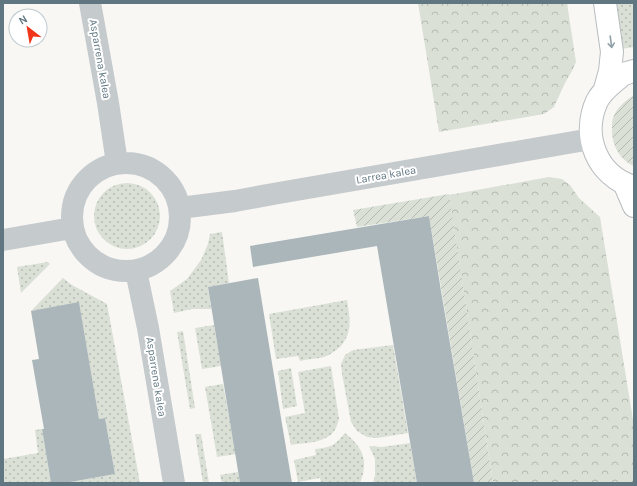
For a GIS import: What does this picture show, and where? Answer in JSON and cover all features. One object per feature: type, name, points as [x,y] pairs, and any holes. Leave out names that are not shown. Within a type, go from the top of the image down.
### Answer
[{"type":"main road","points":[[605,3],[612,52],[610,71],[605,89],[598,100],[593,113],[590,126],[591,140],[595,154],[603,166],[613,177],[630,186],[634,206]]},
{"type":"main road","points":[[605,89],[623,75],[634,71]]},
{"type":"street","name":"Asparrena kalea","points":[[90,3],[117,163]]},
{"type":"street","name":"Larrea kalea","points":[[180,208],[242,200],[591,140]]},
{"type":"street","points":[[117,163],[134,163],[150,168],[164,178],[174,192],[180,208],[180,225],[175,241],[165,255],[152,265],[136,271],[119,272],[102,267],[88,257],[78,244],[72,228],[72,206],[81,186],[96,170],[117,163]]},
{"type":"street","points":[[3,240],[72,228]]},
{"type":"street","name":"Asparrena kalea","points":[[136,271],[148,328],[174,483]]},
{"type":"green space","points":[[418,3],[567,3],[576,62],[554,107],[544,114],[439,132]]},
{"type":"green space","points":[[614,3],[634,3],[634,47],[621,49]]},
{"type":"green space","points":[[634,95],[634,166],[624,160],[617,150],[613,139],[612,128],[613,119],[619,107]]},
{"type":"green space","points":[[549,177],[562,179],[570,185],[579,198],[600,217],[634,426],[634,483],[493,483],[449,195]]},
{"type":"green space","points":[[127,183],[140,185],[155,198],[158,203],[160,216],[158,229],[145,244],[140,247],[127,249],[114,247],[99,234],[96,229],[94,216],[96,203],[109,188],[114,185]]},
{"type":"green space","points":[[449,194],[493,483],[474,483],[429,216],[357,227],[353,210]]},
{"type":"green space","points":[[222,232],[229,283],[208,287],[211,309],[192,309],[174,313],[170,291],[187,279],[201,260],[208,244],[210,234]]},
{"type":"green space","points":[[48,262],[50,264],[21,293],[17,267]]},
{"type":"green space","points":[[63,278],[72,285],[107,304],[140,483],[65,483],[115,474],[105,418],[99,419],[79,303],[31,311]]},
{"type":"green space","points":[[347,300],[350,325],[347,336],[340,347],[321,358],[300,361],[298,356],[276,359],[269,314]]},
{"type":"green space","points":[[214,325],[221,366],[202,369],[195,328]]},
{"type":"green space","points":[[183,331],[195,408],[190,409],[177,332]]},
{"type":"green space","points":[[393,345],[408,433],[377,438],[367,437],[357,431],[351,422],[341,364],[345,355],[353,350]]},
{"type":"green space","points":[[331,366],[339,419],[336,429],[333,433],[321,440],[291,445],[285,417],[305,413],[298,372]]},
{"type":"green space","points":[[291,368],[297,406],[283,409],[278,371]]},
{"type":"green space","points":[[223,384],[236,454],[217,457],[205,387]]},
{"type":"green space","points":[[42,429],[51,483],[3,483],[3,459],[38,453],[35,430]]},
{"type":"green space","points":[[345,433],[356,444],[363,455],[364,468],[360,483],[321,483],[320,478],[298,482],[294,460],[316,455],[315,449],[332,445]]},
{"type":"green space","points":[[195,434],[201,434],[209,483],[203,483]]},
{"type":"green space","points":[[410,443],[417,483],[373,483],[375,476],[375,459],[369,446],[382,447]]},
{"type":"green space","points":[[238,472],[240,483],[222,483],[220,475]]},
{"type":"building","points":[[429,216],[474,483],[417,483],[377,246],[253,267],[250,246]]},
{"type":"building","points":[[258,278],[292,483],[240,483],[208,287]]},
{"type":"building","points":[[79,302],[99,419],[105,418],[115,474],[65,483],[51,483],[42,429],[44,429],[32,360],[39,359],[31,311]]}]
